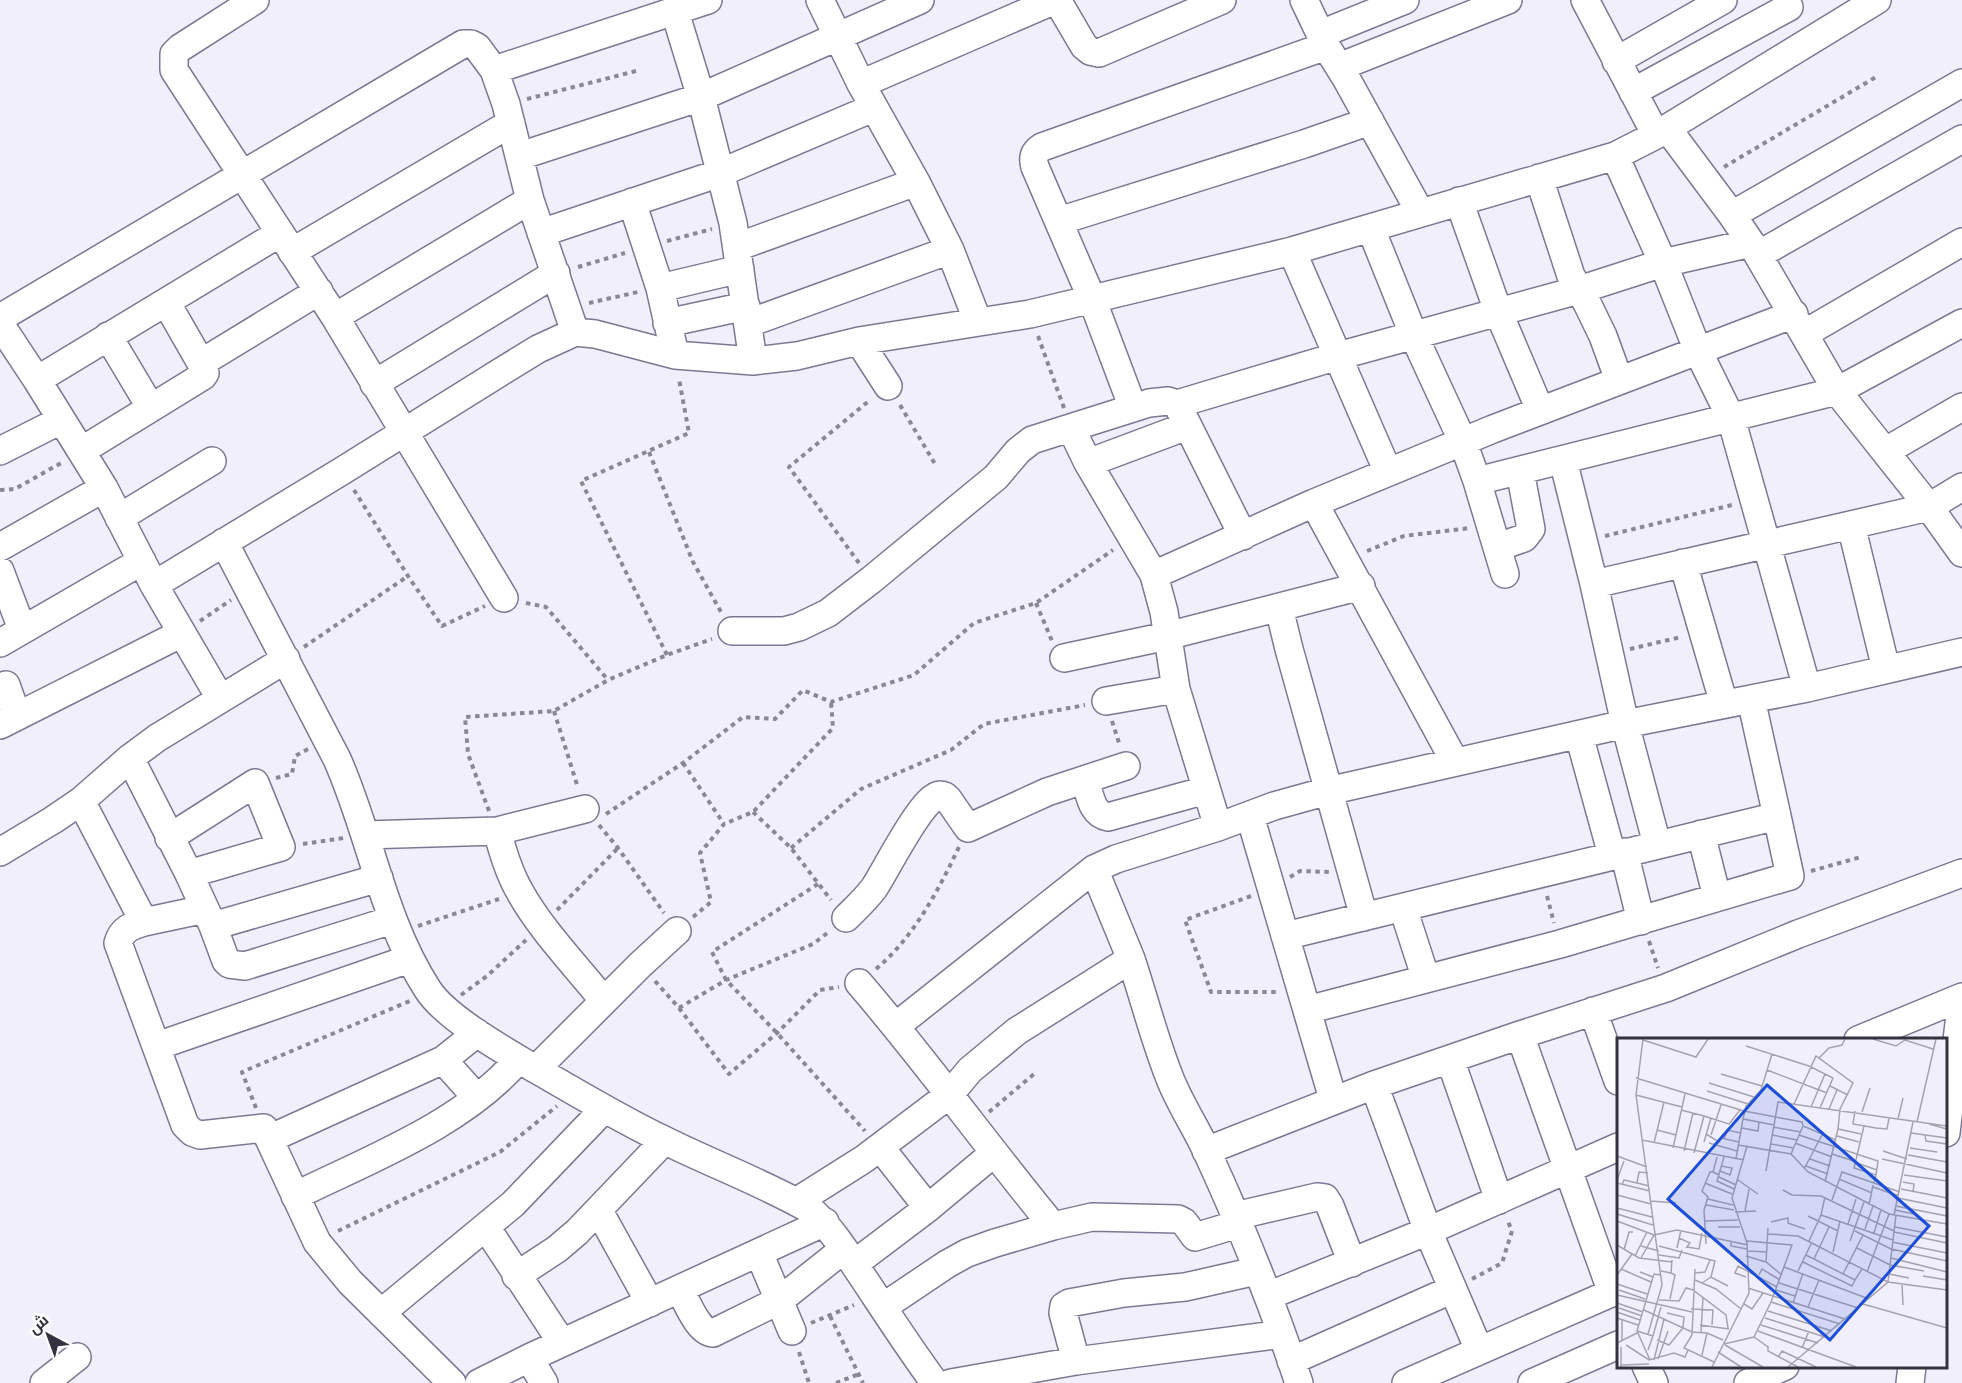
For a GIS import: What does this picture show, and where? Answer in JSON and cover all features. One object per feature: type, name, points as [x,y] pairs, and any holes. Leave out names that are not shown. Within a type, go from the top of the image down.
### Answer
[{"type":"street","points":[[255,0],[180,48],[174,54],[174,70],[242,177],[319,291],[504,598]]},
{"type":"street","points":[[494,70],[708,0]]},
{"type":"street","points":[[820,0],[867,96],[916,183],[950,250],[978,322]]},
{"type":"street","points":[[520,156],[701,97],[839,38],[920,0]]},
{"type":"street","points":[[541,233],[720,173],[867,96],[1064,2],[1084,46],[1090,51],[1099,53],[1222,0]]},
{"type":"street","points":[[1304,0],[1420,212]]},
{"type":"street","points":[[1329,49],[1405,0]]},
{"type":"street","points":[[1133,408],[1092,299],[1034,161],[1036,151],[1329,49],[1508,0]]},
{"type":"street","points":[[1585,0],[1633,92],[1662,131],[1706,178],[1732,214],[1755,249],[1837,391],[1886,451],[1962,553]]},
{"type":"street","points":[[1616,61],[1723,0]]},
{"type":"street","points":[[0,318],[242,177],[463,44],[477,47],[494,70],[509,113],[530,200],[572,319],[595,334],[675,355],[753,361],[797,356],[859,341],[1030,314],[1292,251],[1615,156],[1662,131],[1877,0]]},
{"type":"street","points":[[1633,92],[1787,3],[1808,43]]},
{"type":"street","points":[[675,12],[701,97],[739,258],[753,361]]},
{"type":"street","points":[[1732,214],[1962,82]]},
{"type":"street","points":[[37,380],[166,302],[286,242],[509,113]]},
{"type":"street","points":[[1059,221],[1370,121]]},
{"type":"street","points":[[1088,463],[1182,415],[1338,356],[1579,290],[1663,263],[1755,249],[1962,139]]},
{"type":"street","points":[[1615,156],[1663,263],[1698,351],[1731,418],[1807,688]]},
{"type":"street","points":[[1539,178],[1568,266],[1603,336],[1619,380]]},
{"type":"street","points":[[660,288],[739,258],[916,183]]},
{"type":"street","points":[[335,317],[530,200]]},
{"type":"street","points":[[1459,201],[1498,311],[1539,410]]},
{"type":"street","points":[[632,202],[660,288],[675,355]]},
{"type":"street","points":[[1371,229],[1414,336],[1462,442],[1477,481],[1505,574]]},
{"type":"street","points":[[1155,574],[1314,503],[1539,410],[1698,351],[1799,324],[1962,242]]},
{"type":"street","points":[[668,323],[747,314],[950,250]]},
{"type":"street","points":[[1292,251],[1388,472]]},
{"type":"street","points":[[374,384],[556,273]]},
{"type":"street","points":[[201,363],[319,291]]},
{"type":"street","points":[[81,451],[205,373],[166,302]]},
{"type":"street","points":[[154,585],[538,349],[572,319]]},
{"type":"street","points":[[1477,481],[1837,391],[1962,323]]},
{"type":"street","points":[[0,324],[104,488],[154,585],[220,698]]},
{"type":"street","points":[[108,336],[151,408]]},
{"type":"street","points":[[859,341],[888,386]]},
{"type":"street","points":[[732,631],[784,631],[828,614],[996,477],[1024,445],[1032,440],[1160,401],[1168,401],[1182,415],[1243,536]]},
{"type":"street","points":[[1886,451],[1962,407]]},
{"type":"street","points":[[0,451],[61,420]]},
{"type":"street","points":[[1071,428],[1088,463],[1155,574],[1161,593],[1176,689],[1218,827]]},
{"type":"street","points":[[1563,460],[1584,541],[1625,724],[1657,844]]},
{"type":"street","points":[[119,518],[212,461]]},
{"type":"street","points":[[1494,536],[1524,538],[1530,533],[1520,471]]},
{"type":"street","points":[[1594,584],[1929,507],[1962,487]]},
{"type":"street","points":[[0,547],[104,488]]},
{"type":"street","points":[[1314,503],[1455,762]]},
{"type":"street","points":[[1851,525],[1886,669]]},
{"type":"street","points":[[224,542],[344,775],[395,926],[409,958],[438,1000],[477,1033],[604,1109],[664,1141],[811,1210],[825,1222],[935,1383]]},
{"type":"street","points":[[0,571],[11,636],[142,561]]},
{"type":"street","points":[[1683,563],[1724,704]]},
{"type":"street","points":[[1064,658],[1167,636],[1360,586]]},
{"type":"street","points":[[1279,608],[1350,872],[1365,917]]},
{"type":"street","points":[[2,681],[9,721],[182,633]]},
{"type":"street","points":[[896,1026],[1094,869],[1123,856],[1218,827],[1274,806],[1328,791],[1625,724],[1807,688],[1962,652]]},
{"type":"street","points":[[0,852],[81,801],[130,758],[220,698],[286,659]]},
{"type":"street","points":[[1106,701],[1176,689]]},
{"type":"street","points":[[1304,1001],[1426,979],[1560,945],[1790,876],[1751,699]]},
{"type":"street","points":[[1579,735],[1641,921]]},
{"type":"street","points":[[130,758],[189,874],[229,964],[245,966],[395,926]]},
{"type":"street","points":[[846,918],[871,892],[920,812],[932,798],[944,795],[968,828],[1047,792],[1126,766]]},
{"type":"street","points":[[1085,780],[1097,812],[1108,817],[1206,790]]},
{"type":"street","points":[[169,838],[255,783],[281,847],[189,874]]},
{"type":"street","points":[[81,801],[144,922]]},
{"type":"street","points":[[365,835],[497,831],[595,815]]},
{"type":"street","points":[[1250,816],[1333,1099]]},
{"type":"street","points":[[1285,936],[1777,816]]},
{"type":"street","points":[[497,831],[520,892],[604,1001]]},
{"type":"street","points":[[1701,834],[1717,897]]},
{"type":"street","points":[[1094,869],[1131,959],[1169,1076],[1206,1151],[1236,1220],[1268,1296],[1295,1372],[1453,1289]]},
{"type":"street","points":[[1206,1151],[1333,1099],[1666,988],[1798,934],[1962,873]]},
{"type":"street","points":[[379,878],[209,917],[144,922],[123,931],[118,943],[181,1116],[192,1132],[200,1136],[267,1133],[443,1060],[477,1033]]},
{"type":"street","points":[[1403,908],[1426,979]]},
{"type":"street","points":[[295,1196],[406,1142],[477,1098],[500,1080],[527,1065],[604,1001],[677,931]]},
{"type":"street","points":[[157,1046],[409,958]]},
{"type":"street","points":[[796,1202],[880,1147],[950,1094],[970,1070],[1017,1031],[1131,959]]},
{"type":"street","points":[[859,983],[896,1026],[1053,1226]]},
{"type":"street","points":[[1863,1038],[1962,997],[1947,1124]]},
{"type":"street","points":[[1593,1011],[1617,1078]]},
{"type":"street","points":[[1406,1383],[1615,1292],[1567,1171],[1520,1035]]},
{"type":"street","points":[[1450,1059],[1499,1200]]},
{"type":"street","points":[[443,1060],[477,1098]]},
{"type":"street","points":[[1374,1085],[1428,1231],[1479,1350]]},
{"type":"street","points":[[381,1313],[513,1204],[604,1109]]},
{"type":"street","points":[[267,1133],[317,1242],[350,1282],[452,1383]]},
{"type":"street","points":[[516,1276],[557,1249],[599,1211],[664,1141]]},
{"type":"street","points":[[880,1147],[928,1208]]},
{"type":"street","points":[[1268,1296],[1428,1231],[1617,1147]]},
{"type":"street","points":[[680,1290],[701,1328],[708,1333],[718,1332],[780,1300],[928,1208],[994,1153]]},
{"type":"street","points":[[883,1307],[920,1281],[967,1253],[1053,1226],[1092,1217],[1178,1220],[1184,1222],[1195,1238],[1236,1220],[1317,1197],[1325,1198],[1352,1263]]},
{"type":"street","points":[[599,1211],[650,1303]]},
{"type":"street","points":[[479,1383],[825,1222]]},
{"type":"street","points":[[486,1227],[562,1343]]},
{"type":"street","points":[[759,1253],[792,1331]]},
{"type":"street","points":[[1076,1361],[1063,1313],[1064,1306],[1069,1303],[1124,1293],[1185,1287],[1257,1271]]},
{"type":"street","points":[[951,1383],[1076,1361],[1282,1334]]},
{"type":"street","points":[[1532,1383],[1617,1345]]},
{"type":"street","points":[[44,1383],[77,1357]]},
{"type":"street","points":[[529,1358],[544,1383]]},
{"type":"street","points":[[1647,1368],[1654,1383]]},
{"type":"street","points":[[1748,1383],[1781,1368]]},
{"type":"street","points":[[1910,1383],[1912,1368]]},
{"type":"path","points":[[509,113],[636,71]]},
{"type":"path","points":[[1706,178],[1876,77]]},
{"type":"path","points":[[572,319],[660,288]]},
{"type":"path","points":[[1030,314],[1071,428]]},
{"type":"path","points":[[667,655],[580,481],[689,433],[675,355]]},
{"type":"path","points":[[871,580],[789,467],[888,386],[936,464]]},
{"type":"path","points":[[0,490],[15,489],[81,451]]},
{"type":"path","points":[[497,831],[468,754],[465,717],[554,711],[608,680],[732,631],[693,562],[649,452]]},
{"type":"path","points":[[342,471],[442,626],[504,598],[546,607],[608,680]]},
{"type":"path","points":[[1584,541],[1755,499]]},
{"type":"path","points":[[1346,559],[1404,536],[1494,536]]},
{"type":"path","points":[[595,815],[683,763],[743,717],[775,718],[803,690],[831,702],[914,675],[974,623],[1036,603],[1132,537]]},
{"type":"path","points":[[286,659],[408,576]]},
{"type":"path","points":[[182,633],[249,588]]},
{"type":"path","points":[[1036,603],[1058,656],[1064,658]]},
{"type":"path","points":[[1609,654],[1702,632]]},
{"type":"path","points":[[791,848],[861,789],[951,750],[984,724],[1106,701],[1126,766]]},
{"type":"path","points":[[554,711],[595,815],[677,931],[711,902],[700,853],[724,824],[753,812],[833,728],[831,702]]},
{"type":"path","points":[[255,783],[292,774],[295,756],[327,739]]},
{"type":"path","points":[[683,763],[724,824]]},
{"type":"path","points":[[753,812],[791,848],[818,884],[712,952],[726,980],[880,1147]]},
{"type":"path","points":[[640,965],[679,1008],[729,1074],[777,1033],[820,990],[859,983],[893,955],[936,895],[968,828]]},
{"type":"path","points":[[281,847],[365,835]]},
{"type":"path","points":[[267,1133],[242,1072],[438,1000],[487,976],[543,924],[618,848]]},
{"type":"path","points":[[1790,876],[1862,856]]},
{"type":"path","points":[[1304,1001],[1212,992],[1185,920],[1272,888],[1300,871],[1350,872]]},
{"type":"path","points":[[1540,873],[1560,945]]},
{"type":"path","points":[[395,926],[520,892]]},
{"type":"path","points":[[679,1008],[726,980],[813,944],[846,918]]},
{"type":"path","points":[[1641,921],[1666,988]]},
{"type":"path","points":[[972,1125],[1034,1074]]},
{"type":"path","points":[[317,1242],[500,1152],[574,1092]]},
{"type":"path","points":[[1453,1289],[1502,1263],[1512,1231],[1499,1200]]},
{"type":"path","points":[[830,1316],[863,1383]]},
{"type":"path","points":[[792,1331],[809,1383]]},
{"type":"path","points":[[836,1383],[859,1374]]}]
